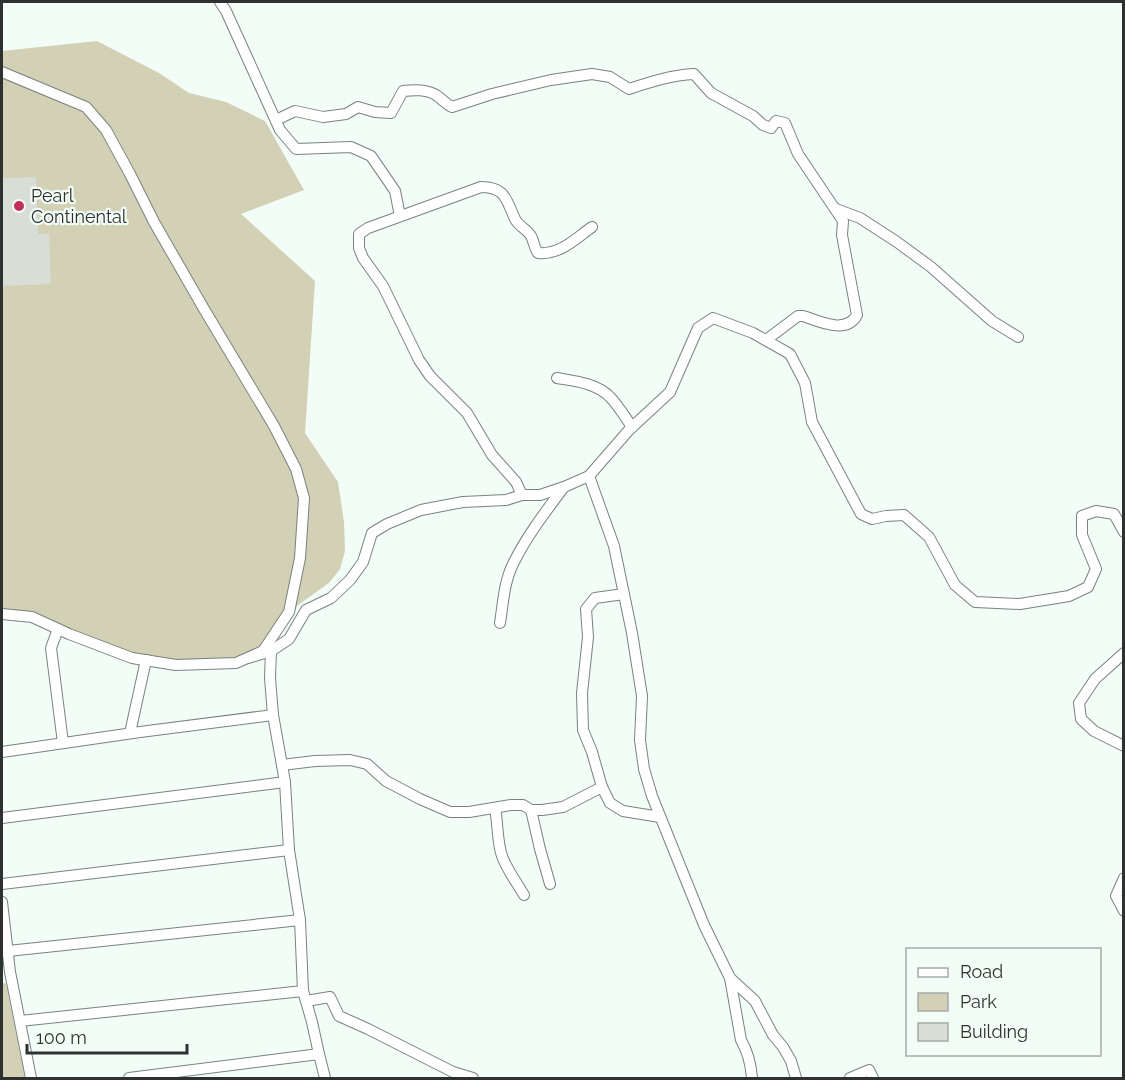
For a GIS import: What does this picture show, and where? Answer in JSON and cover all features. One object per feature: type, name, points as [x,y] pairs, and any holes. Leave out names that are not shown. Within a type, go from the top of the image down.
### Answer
[{"type":"street","points":[[220,2],[280,130],[296,149],[351,147],[371,156],[395,191],[400,216]]},
{"type":"street","points":[[2,72],[86,106],[106,130],[154,222],[274,426],[296,469],[304,498],[300,558],[289,612],[263,651],[236,663],[176,665],[132,658],[33,617],[2,614]]},
{"type":"street","points":[[276,120],[295,111],[322,117],[346,114],[358,107],[375,112],[391,113],[403,91],[411,90],[436,94],[452,107],[492,94],[551,80],[592,74],[610,77],[629,89],[694,74],[711,93],[753,116],[762,125],[771,128],[776,122],[785,123],[798,154],[843,220],[842,235],[857,315],[854,320],[836,326],[798,316],[766,340]]},
{"type":"street","points":[[522,495],[516,482],[492,455],[467,413],[430,376],[419,360],[383,286],[363,258],[359,248],[359,234],[368,228],[481,187],[490,187],[500,191],[509,203],[515,221],[530,234],[538,253],[559,251],[592,227]]},
{"type":"street","points":[[836,209],[860,218],[897,242],[932,267],[992,321],[1018,337]]},
{"type":"street","points":[[248,658],[270,651],[289,639],[306,610],[331,598],[350,580],[363,562],[372,533],[387,524],[421,510],[463,502],[507,500],[522,495],[540,495],[589,476],[632,427],[670,392],[698,328],[713,318],[753,333],[790,354],[805,383],[812,422],[861,514],[872,519],[904,515],[930,537],[955,585],[975,602],[1020,604],[1069,596],[1088,587],[1096,569],[1082,535],[1082,516],[1096,511],[1114,514],[1124,532]]},
{"type":"street","points":[[557,378],[581,382],[600,389],[609,396],[632,427]]},
{"type":"street","points":[[589,476],[614,546],[624,594],[642,696],[640,740],[644,769],[660,817],[704,925],[730,978],[741,1040],[746,1049],[752,1078]]},
{"type":"street","points":[[500,623],[512,565],[542,516],[564,487]]},
{"type":"street","points":[[624,594],[595,598],[586,609],[588,637],[582,693],[583,730],[602,787],[610,803],[623,811],[660,817]]},
{"type":"street","points":[[58,629],[51,648],[63,743]]},
{"type":"street","points":[[270,651],[273,715],[285,782],[289,850],[300,920],[305,996],[325,1078]]},
{"type":"street","points":[[1124,653],[1095,679],[1079,703],[1081,719],[1094,731],[1124,746]]},
{"type":"street","points":[[130,733],[146,660]]},
{"type":"street","points":[[2,752],[273,715]]},
{"type":"street","points":[[282,765],[350,760],[367,765],[386,781],[450,812],[469,812],[511,805],[523,805],[531,810],[563,807],[602,787]]},
{"type":"street","points":[[2,818],[285,782]]},
{"type":"street","points":[[495,808],[499,845],[503,858],[524,895]]},
{"type":"street","points":[[531,810],[550,884]]},
{"type":"street","points":[[2,884],[289,850]]},
{"type":"street","points":[[1124,878],[1116,896],[1124,911]]},
{"type":"street","points":[[2,902],[8,951],[6,973],[20,1022],[31,1078]]},
{"type":"street","points":[[8,951],[300,920]]},
{"type":"street","points":[[730,978],[755,1001],[773,1035],[791,1061],[796,1078]]},
{"type":"street","points":[[20,1022],[305,996],[330,997],[339,1016],[440,1066],[473,1078]]},
{"type":"street","points":[[129,1078],[319,1054]]},
{"type":"street","points":[[440,1066],[445,1078]]},
{"type":"street","points":[[850,1078],[869,1070],[873,1078]]},
{"type":"green space","points":[[97,41],[159,73],[189,93],[226,102],[265,121],[304,190],[241,214],[315,281],[305,433],[338,482],[344,522],[345,551],[340,569],[329,583],[298,605],[283,630],[263,651],[236,663],[132,658],[33,617],[2,614],[2,51]]},
{"type":"green space","points":[[2,982],[6,984],[25,1078],[2,1078]]},
{"type":"building","name":"Pearl Continental","points":[[36,177],[38,234],[49,234],[51,284],[2,286],[2,178]]},
{"type":"place","name":"Pearl Continental","points":[[19,206]]}]
